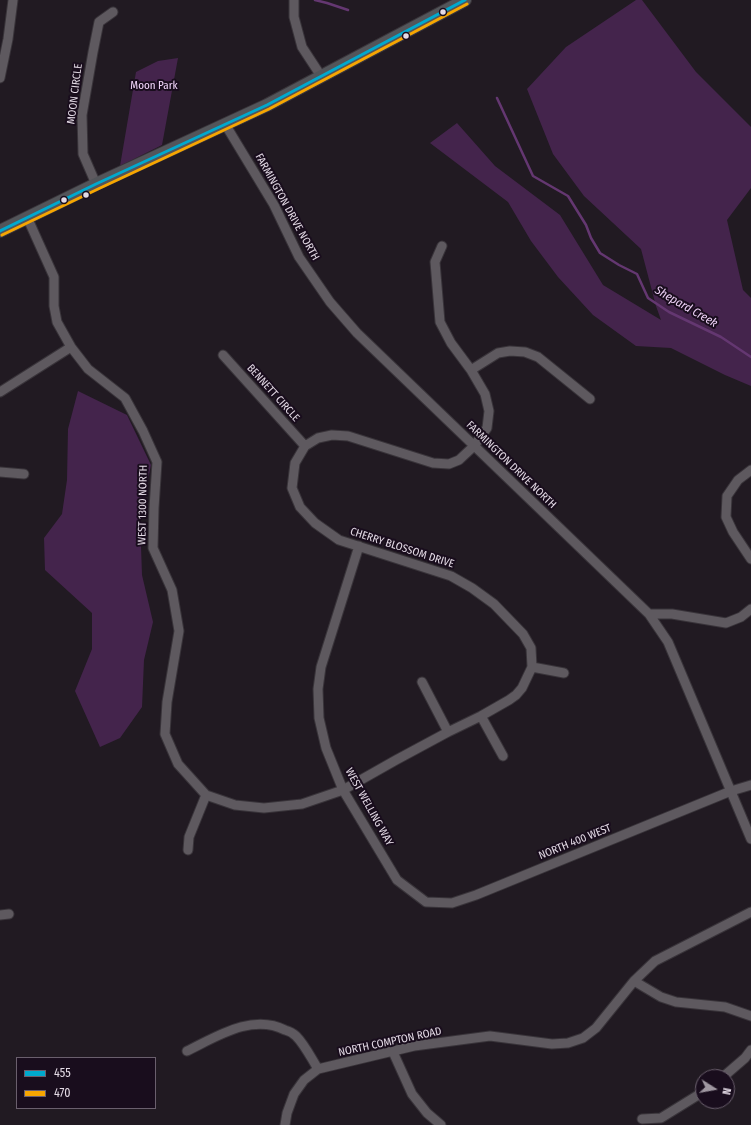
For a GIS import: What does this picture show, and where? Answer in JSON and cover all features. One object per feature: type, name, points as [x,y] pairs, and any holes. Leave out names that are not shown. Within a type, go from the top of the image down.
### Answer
[{"type":"main road","points":[[0,231],[96,184],[267,105],[465,0]]},
{"type":"street","points":[[0,78],[8,39],[13,0]]},
{"type":"street","points":[[294,0],[294,17],[302,47],[321,76]]},
{"type":"street","name":"MOON CIRCLE","points":[[96,184],[83,154],[82,115],[99,22],[113,12]]},
{"type":"street","name":"FARMINGTON DRIVE NORTH","points":[[225,124],[274,204],[299,257],[330,302],[357,333],[649,614],[668,642],[751,839]]},
{"type":"street","name":"WEST 1300 NORTH","points":[[27,217],[54,277],[54,306],[57,322],[71,347],[88,369],[125,398],[143,431],[157,462],[153,548],[172,590],[179,631],[167,702],[165,734],[178,764],[206,795]]},
{"type":"street","points":[[305,446],[318,438],[332,435],[348,436],[433,463],[449,464],[459,460],[474,446],[487,428],[489,411],[485,394],[471,370],[451,343],[440,322],[435,262],[442,246]]},
{"type":"street","points":[[0,392],[71,347]]},
{"type":"street","points":[[471,370],[498,353],[510,351],[525,352],[538,357],[590,399]]},
{"type":"street","name":"BENNETT CIRCLE","points":[[223,355],[305,446]]},
{"type":"street","name":"CHERRY BLOSSOM DRIVE","points":[[305,446],[295,464],[292,488],[300,507],[314,523],[339,540],[451,576],[472,588],[494,604],[523,634],[530,648],[532,667]]},
{"type":"street","points":[[751,470],[738,480],[728,496],[726,516],[733,532],[751,559]]},
{"type":"street","points":[[0,472],[24,474]]},
{"type":"street","name":"WEST WELLING WAY","points":[[359,546],[321,667],[318,690],[319,718],[326,748],[343,790],[397,880],[426,902]]},
{"type":"street","points":[[649,614],[672,614],[726,623],[742,617],[751,609]]},
{"type":"street","points":[[188,850],[189,837],[206,795],[235,805],[264,808],[302,804],[343,790],[509,700],[516,695],[526,681],[532,667],[564,673]]},
{"type":"street","points":[[422,682],[448,732]]},
{"type":"street","points":[[481,716],[503,756]]},
{"type":"street","name":"NORTH 400 WEST","points":[[426,902],[452,903],[476,895],[751,785]]},
{"type":"street","name":"NORTH COMPTON ROAD","points":[[285,1125],[287,1113],[294,1094],[304,1080],[318,1069],[414,1046],[490,1036],[552,1044],[568,1043],[583,1038],[596,1028],[634,982],[654,961],[751,912]]},
{"type":"street","points":[[634,982],[661,997],[676,1002],[725,1007],[751,1016]]},
{"type":"street","points":[[187,1051],[238,1027],[262,1023],[280,1027],[295,1034],[307,1050],[318,1069]]},
{"type":"street","points":[[732,1069],[745,1058],[751,1050]]},
{"type":"street","points":[[393,1052],[412,1094],[427,1114],[441,1125]]},
{"type":"street","points":[[642,1119],[661,1118],[695,1097]]},
{"type":"green space","points":[[636,0],[642,0],[696,72],[751,127],[751,188],[727,220],[743,290],[751,298],[751,386],[725,375],[671,348],[636,346],[593,315],[558,277],[531,241],[508,202],[430,143],[457,123],[495,166],[560,215],[603,285],[661,320],[641,249],[584,196],[553,154],[527,89],[566,47]]},
{"type":"green space","name":"Moon Park","points":[[178,58],[162,145],[120,166],[136,72],[158,61]]},
{"type":"green space","points":[[78,391],[127,415],[151,465],[140,517],[142,575],[153,622],[144,660],[142,707],[120,738],[100,747],[75,691],[92,649],[92,613],[45,570],[44,538],[62,514],[67,480],[68,429]]},
{"type":"waterway","name":"Shepard Creek","points":[[315,0],[348,10]]},
{"type":"waterway","name":"Shepard Creek","points":[[497,98],[533,176],[568,196],[586,225],[591,238],[600,253],[637,274],[648,298],[669,312],[721,337],[751,357]]},
{"type":"transit line","name":"455","points":[[0,231],[96,184],[267,105],[465,0]]},
{"type":"transit line","name":"470","points":[[2,235],[269,109],[467,4]]}]
